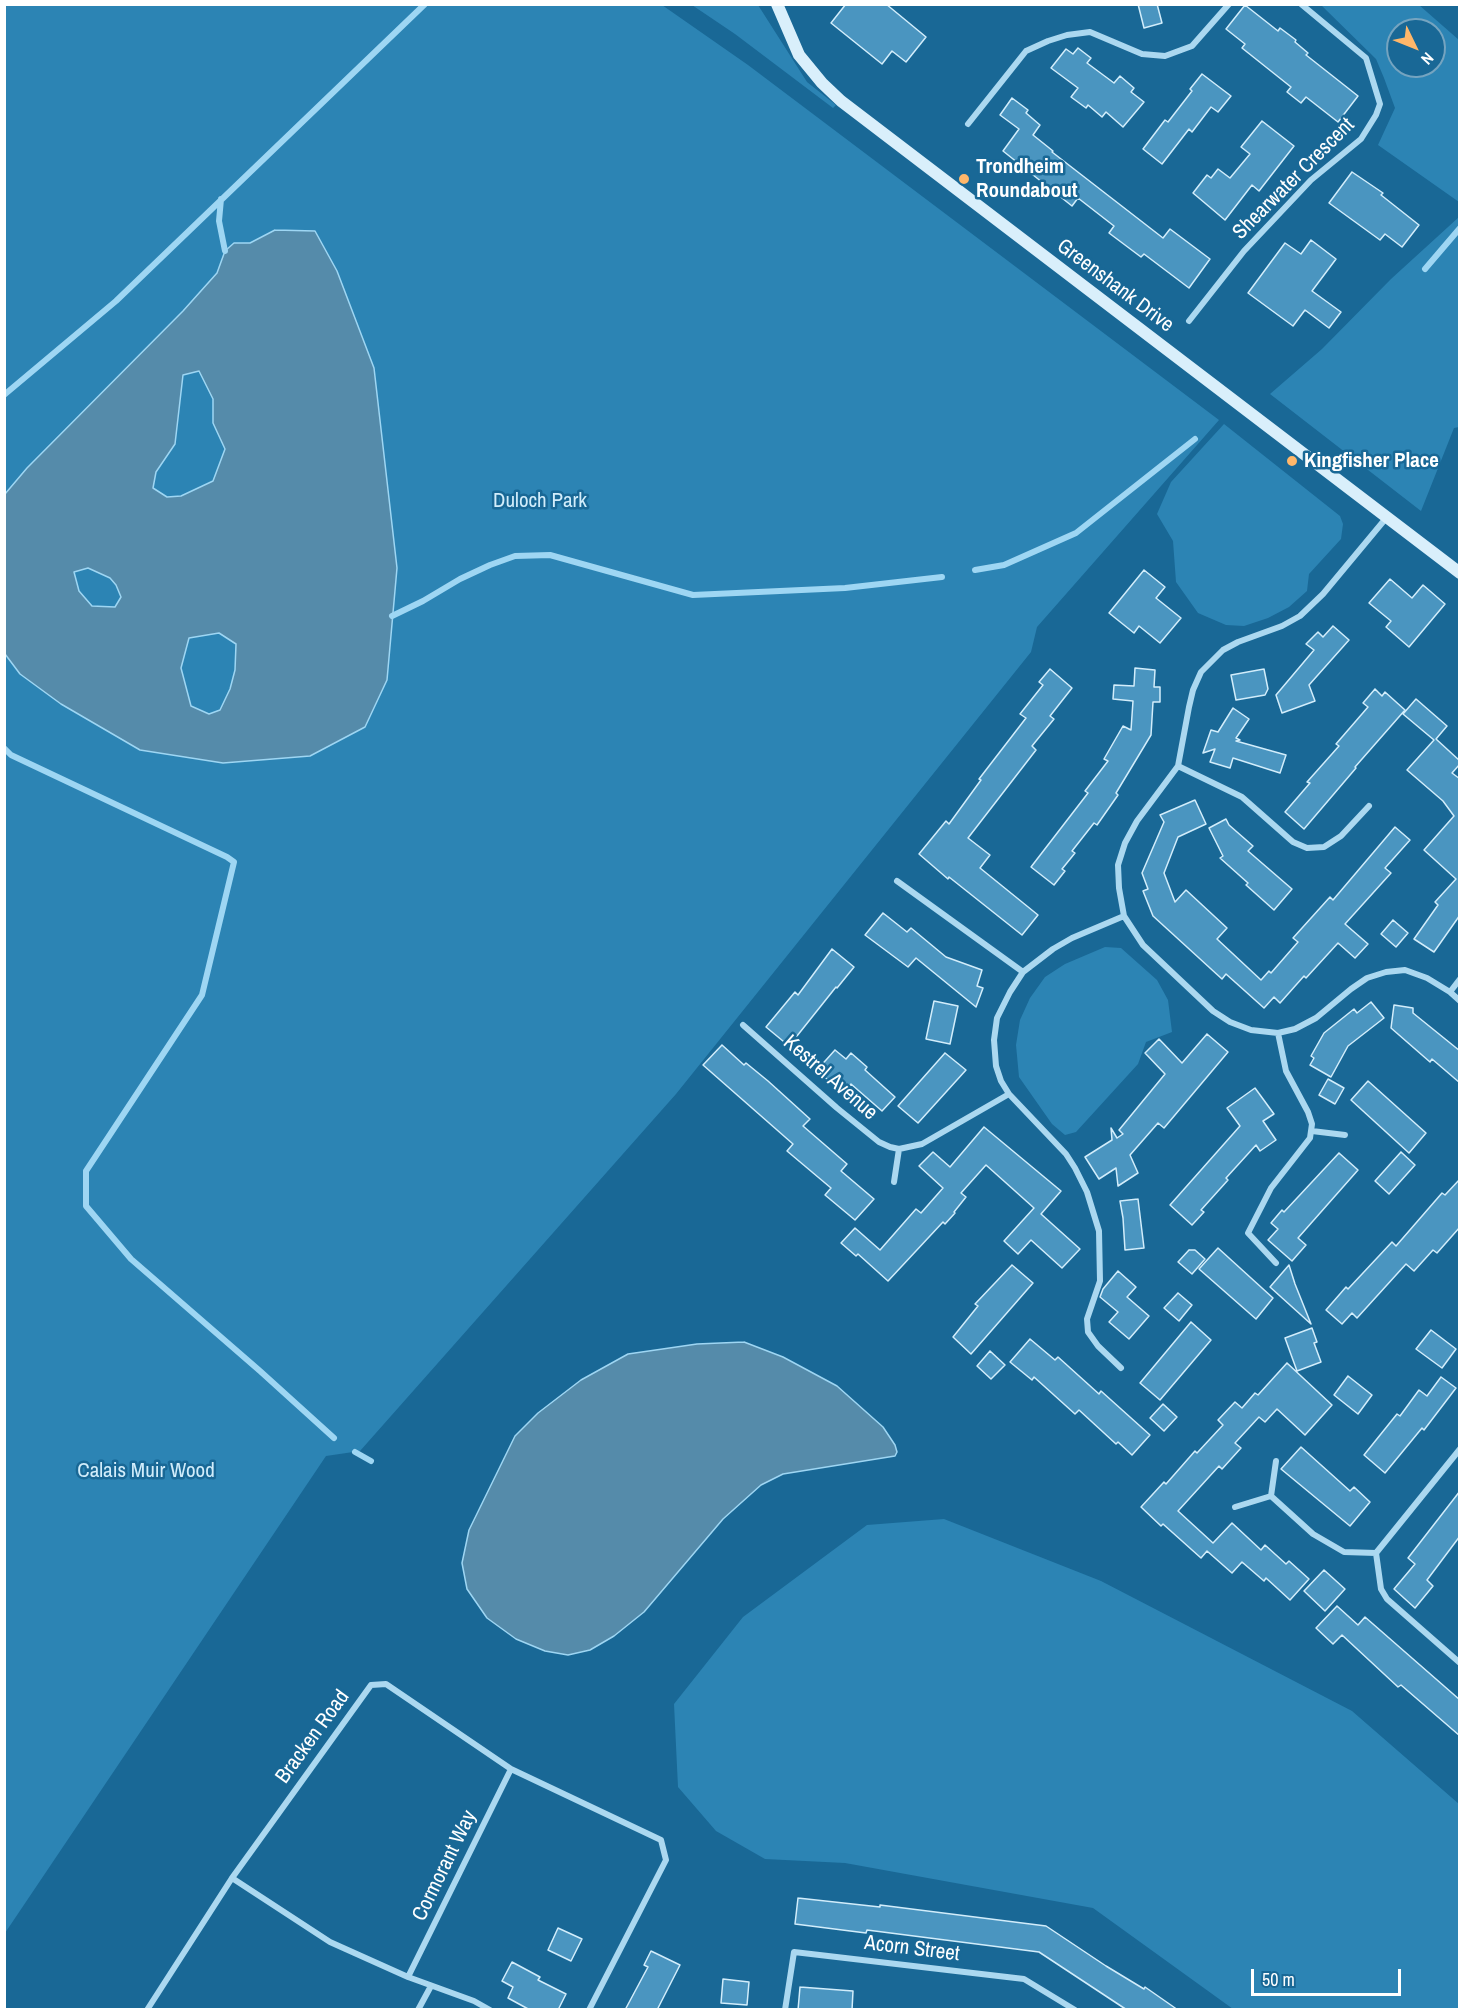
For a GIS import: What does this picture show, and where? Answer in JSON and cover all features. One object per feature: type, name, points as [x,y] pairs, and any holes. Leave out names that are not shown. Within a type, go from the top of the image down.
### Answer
[{"type":"street","name":"Greenshank Drive","points":[[777,4],[799,55],[822,83],[841,101],[1460,573]]},
{"type":"street","points":[[968,124],[1026,51],[1067,35],[1090,32],[1142,54],[1165,56],[1192,46],[1229,4]]},
{"type":"street","name":"Shearwater Crescent","points":[[1189,321],[1244,251],[1311,180],[1361,139],[1380,104],[1366,58],[1302,4]]},
{"type":"street","points":[[1387,517],[1323,594],[1300,616],[1282,626],[1238,642],[1224,650],[1201,672],[1191,698],[1178,766],[1137,821],[1125,843],[1118,865],[1119,888],[1124,916],[1143,945],[1213,1011],[1230,1022],[1251,1030],[1278,1033],[1295,1029],[1316,1018],[1367,978],[1386,972],[1405,970],[1426,978],[1450,992],[1460,1001]]},
{"type":"street","points":[[1178,766],[1242,797],[1293,842],[1307,848],[1324,847],[1341,836],[1369,806]]},
{"type":"street","points":[[897,881],[1023,972]]},
{"type":"street","points":[[1121,1368],[1098,1346],[1088,1332],[1086,1319],[1100,1281],[1099,1231],[1087,1192],[1076,1168],[1066,1154],[1009,1094],[996,1066],[993,1040],[998,1018],[1010,992],[1023,972],[1072,938],[1124,916]]},
{"type":"street","points":[[1450,992],[1460,979]]},
{"type":"street","name":"Kestrel Avenue","points":[[744,1024],[845,1115],[879,1142],[899,1149]]},
{"type":"street","points":[[1276,1263],[1248,1233],[1264,1198],[1302,1149],[1312,1131],[1308,1112],[1286,1071],[1278,1033]]},
{"type":"street","points":[[894,1182],[899,1149],[922,1144],[1009,1094]]},
{"type":"street","points":[[1312,1131],[1345,1135]]},
{"type":"street","points":[[1460,1449],[1376,1552],[1382,1589],[1387,1599],[1460,1664]]},
{"type":"street","points":[[1271,1496],[1276,1461]]},
{"type":"street","points":[[1271,1496],[1313,1534],[1344,1552],[1376,1552]]},
{"type":"street","points":[[1235,1507],[1271,1496]]},
{"type":"street","name":"Bracken Road","points":[[232,1878],[371,1685],[386,1684],[511,1769],[661,1840],[666,1860],[589,2010]]},
{"type":"street","name":"Cormorant Way","points":[[408,1977],[511,1769]]},
{"type":"street","points":[[147,2010],[232,1878],[330,1942],[408,1977],[474,2001],[490,2010]]},
{"type":"street","name":"Acorn Street","points":[[785,2010],[794,1952],[1024,1979],[1075,2010]]},
{"type":"street","points":[[418,2010],[431,1986]]},
{"type":"green space","name":"Duloch Park","points":[[5,5],[662,5],[748,65],[1219,420],[1037,627],[1031,652],[676,1094],[360,1451],[326,1456],[5,1933]]},
{"type":"green space","points":[[692,5],[758,5],[807,82],[836,105],[833,108],[735,34]]},
{"type":"green space","points":[[1321,5],[1419,5],[1434,18],[1386,18],[1386,78],[1446,78],[1446,29],[1459,40],[1459,202],[1378,145],[1395,108],[1376,59]]},
{"type":"green space","points":[[1459,217],[1459,427],[1454,428],[1421,511],[1270,394],[1322,349],[1391,279]]},
{"type":"green space","points":[[1224,424],[1340,516],[1343,524],[1341,539],[1309,574],[1307,591],[1289,607],[1268,618],[1244,626],[1226,625],[1198,613],[1176,582],[1173,541],[1157,514],[1171,482]]},
{"type":"green space","points":[[1105,947],[1121,948],[1157,980],[1168,1000],[1172,1032],[1146,1042],[1138,1064],[1076,1132],[1065,1135],[1052,1124],[1019,1077],[1016,1045],[1020,1020],[1030,998],[1045,977],[1065,964]]},
{"type":"green space","points":[[944,1519],[1101,1581],[1352,1711],[1459,1804],[1459,2009],[1233,2009],[1093,1908],[845,1863],[765,1859],[716,1831],[678,1787],[674,1704],[743,1617],[867,1525]]},
{"type":"shaded area","points":[[275,230],[315,231],[337,271],[374,368],[397,568],[387,680],[365,727],[310,756],[223,763],[140,750],[61,704],[20,674],[5,654],[5,494],[27,468],[183,311],[217,273],[225,251],[234,243],[250,243]],"holes":[[[199,371],[213,399],[213,423],[225,449],[213,481],[181,496],[167,497],[153,488],[156,472],[175,444],[183,375]],[[88,568],[110,578],[121,597],[115,607],[92,606],[79,591],[74,572]],[[219,633],[236,644],[235,670],[230,689],[220,710],[209,714],[191,706],[181,668],[189,638]]]},
{"type":"shaded area","points":[[744,1342],[783,1357],[837,1386],[883,1427],[895,1445],[897,1452],[895,1456],[783,1474],[761,1485],[723,1519],[644,1612],[614,1636],[590,1650],[568,1655],[545,1651],[516,1639],[487,1618],[467,1589],[462,1563],[469,1530],[515,1436],[538,1413],[581,1380],[628,1354],[697,1344]]},
{"type":"building","points":[[846,4],[886,4],[926,37],[906,62],[892,51],[882,64],[831,23]]},
{"type":"building","points":[[1138,4],[1157,4],[1162,23],[1144,28]]},
{"type":"building","points":[[1245,5],[1278,31],[1280,28],[1296,40],[1295,42],[1308,53],[1306,55],[1358,96],[1338,122],[1306,97],[1301,103],[1287,92],[1291,87],[1242,48],[1245,44],[1226,29]]},
{"type":"building","points":[[1078,48],[1091,58],[1087,63],[1114,83],[1120,76],[1134,88],[1131,92],[1144,102],[1123,127],[1106,112],[1102,117],[1088,105],[1086,108],[1071,97],[1078,88],[1051,68],[1066,49],[1073,54]]},
{"type":"building","points":[[1202,74],[1231,96],[1218,112],[1211,107],[1192,132],[1189,129],[1162,164],[1143,149],[1165,120],[1168,122]]},
{"type":"building","points":[[1012,98],[1028,110],[1026,113],[1040,125],[1033,135],[1052,152],[1163,238],[1170,229],[1210,259],[1189,288],[1144,254],[1141,257],[1109,233],[1114,226],[1078,198],[1072,206],[1003,151],[1019,129],[1000,115]]},
{"type":"building","points":[[1262,121],[1294,146],[1259,191],[1252,185],[1225,220],[1193,193],[1207,175],[1211,178],[1218,169],[1230,178],[1250,154],[1241,147]]},
{"type":"building","points":[[1352,172],[1383,193],[1381,195],[1419,225],[1402,247],[1385,234],[1380,240],[1329,203]]},
{"type":"building","points":[[1311,240],[1336,259],[1312,291],[1341,312],[1329,328],[1305,310],[1293,326],[1248,293],[1285,243],[1301,254]]},
{"type":"building","points":[[1144,570],[1165,587],[1156,598],[1181,618],[1160,643],[1139,626],[1134,633],[1109,613]]},
{"type":"building","points":[[1390,579],[1412,598],[1423,585],[1445,604],[1409,647],[1386,627],[1391,621],[1369,603]]},
{"type":"building","points":[[1333,626],[1349,640],[1309,685],[1315,701],[1282,713],[1276,695],[1314,650],[1306,644],[1318,632],[1323,637]]},
{"type":"building","points":[[1135,668],[1155,670],[1154,687],[1160,687],[1160,702],[1153,702],[1151,735],[1116,793],[1118,795],[1097,825],[1094,823],[1072,851],[1075,853],[1062,869],[1065,871],[1054,885],[1031,867],[1088,793],[1085,791],[1108,761],[1104,759],[1123,726],[1131,730],[1133,701],[1113,699],[1114,685],[1134,686]]},
{"type":"building","points":[[1050,669],[1072,688],[1050,716],[1054,719],[1032,746],[1036,750],[968,838],[990,855],[980,868],[1038,915],[1022,935],[919,854],[946,821],[949,824],[981,780],[979,779],[1026,718],[1020,714],[1043,685],[1039,682]]},
{"type":"building","points":[[1264,669],[1268,689],[1265,695],[1236,700],[1231,675]]},
{"type":"building","points":[[1375,689],[1382,696],[1385,692],[1405,710],[1304,829],[1285,812],[1310,783],[1307,782],[1339,746],[1336,744],[1368,707],[1363,703]]},
{"type":"building","points":[[1416,699],[1447,726],[1436,739],[1460,761],[1452,773],[1460,779],[1460,915],[1434,952],[1414,939],[1438,905],[1435,902],[1456,879],[1424,850],[1454,816],[1443,801],[1407,770],[1434,740],[1403,714]]},
{"type":"building","points":[[1233,708],[1249,719],[1236,738],[1240,740],[1236,741],[1286,755],[1280,773],[1233,758],[1230,768],[1210,762],[1215,749],[1203,753],[1211,730],[1218,732]]},
{"type":"building","points":[[1195,800],[1206,824],[1178,837],[1164,873],[1175,902],[1186,890],[1227,928],[1217,939],[1261,980],[1269,971],[1271,973],[1298,942],[1293,938],[1330,897],[1333,900],[1395,827],[1410,840],[1385,868],[1391,873],[1345,924],[1368,944],[1355,958],[1338,943],[1280,1003],[1274,997],[1264,1008],[1226,974],[1222,979],[1153,916],[1143,891],[1148,889],[1142,873],[1164,822],[1160,815]]},
{"type":"building","points":[[1226,819],[1229,825],[1253,846],[1248,851],[1292,889],[1274,910],[1220,858],[1223,856],[1209,828]]},
{"type":"building","points":[[883,913],[907,932],[911,928],[946,957],[982,970],[977,986],[983,988],[976,1007],[916,958],[908,967],[865,935]]},
{"type":"building","points":[[1393,920],[1408,933],[1396,947],[1381,934]]},
{"type":"building","points":[[832,949],[854,967],[789,1046],[766,1027],[795,992],[798,995]]},
{"type":"building","points":[[934,1001],[958,1006],[950,1044],[926,1039]]},
{"type":"building","points":[[1371,1002],[1384,1018],[1348,1046],[1331,1077],[1310,1065],[1314,1058],[1311,1056],[1324,1033],[1354,1009],[1357,1013]]},
{"type":"building","points":[[1394,1005],[1413,1008],[1413,1013],[1460,1051],[1460,1083],[1432,1059],[1430,1062],[1391,1028]]},
{"type":"building","points":[[1207,1034],[1228,1052],[1164,1128],[1158,1123],[1130,1155],[1138,1173],[1118,1186],[1116,1168],[1099,1179],[1085,1157],[1112,1140],[1111,1128],[1117,1138],[1123,1134],[1119,1130],[1165,1074],[1145,1053],[1159,1039],[1182,1063]]},
{"type":"building","points":[[722,1045],[744,1065],[746,1063],[768,1081],[810,1119],[803,1126],[847,1164],[841,1171],[874,1199],[855,1220],[825,1195],[831,1188],[787,1151],[793,1144],[703,1065]]},
{"type":"building","points":[[835,1050],[846,1059],[851,1053],[867,1067],[865,1070],[895,1097],[882,1111],[851,1084],[843,1094],[817,1070]]},
{"type":"building","points":[[945,1053],[966,1070],[918,1123],[898,1106]]},
{"type":"building","points":[[1328,1079],[1344,1088],[1335,1104],[1319,1095]]},
{"type":"building","points":[[1368,1081],[1426,1133],[1409,1153],[1351,1100]]},
{"type":"building","points":[[1255,1088],[1274,1114],[1263,1121],[1276,1140],[1260,1151],[1256,1145],[1226,1178],[1228,1180],[1201,1210],[1204,1212],[1192,1225],[1170,1205],[1240,1126],[1227,1108]]},
{"type":"building","points":[[984,1127],[1061,1191],[1041,1214],[1080,1249],[1062,1268],[1031,1240],[1018,1254],[1004,1241],[1034,1208],[986,1165],[961,1193],[966,1197],[955,1213],[945,1224],[943,1222],[888,1281],[858,1254],[856,1256],[841,1243],[855,1228],[880,1250],[916,1209],[921,1213],[943,1188],[919,1166],[933,1152],[950,1167]]},
{"type":"building","points":[[1401,1152],[1415,1165],[1389,1194],[1375,1181]]},
{"type":"building","points":[[1339,1153],[1358,1170],[1298,1238],[1306,1245],[1292,1261],[1268,1240],[1278,1229],[1271,1223]]},
{"type":"building","points":[[1460,1179],[1460,1227],[1437,1253],[1433,1250],[1414,1271],[1406,1264],[1357,1318],[1352,1313],[1342,1324],[1326,1310],[1392,1242],[1396,1246],[1442,1193],[1445,1195]]},
{"type":"building","points":[[1138,1199],[1144,1248],[1125,1250],[1120,1201]]},
{"type":"building","points":[[1218,1248],[1273,1298],[1256,1319],[1199,1269]]},
{"type":"building","points":[[1189,1250],[1195,1250],[1205,1259],[1192,1274],[1178,1262]]},
{"type":"building","points":[[1012,1265],[1033,1283],[971,1354],[953,1337],[978,1306],[975,1304]]},
{"type":"building","points":[[1289,1265],[1295,1284],[1311,1324],[1270,1287]]},
{"type":"building","points":[[1118,1271],[1136,1287],[1127,1297],[1149,1316],[1129,1339],[1109,1322],[1118,1312],[1100,1297],[1103,1289]]},
{"type":"building","points":[[1178,1293],[1192,1305],[1179,1321],[1164,1308]]},
{"type":"building","points":[[1191,1322],[1211,1340],[1160,1400],[1140,1383]]},
{"type":"building","points":[[1312,1328],[1317,1342],[1314,1343],[1321,1362],[1297,1371],[1285,1338]]},
{"type":"building","points":[[1431,1330],[1456,1349],[1442,1368],[1416,1349]]},
{"type":"building","points":[[1030,1339],[1055,1360],[1058,1357],[1099,1394],[1101,1391],[1150,1435],[1132,1455],[1118,1442],[1116,1444],[1079,1410],[1075,1414],[1034,1377],[1032,1380],[1010,1362]]},
{"type":"building","points":[[990,1351],[1005,1365],[991,1379],[977,1366]]},
{"type":"building","points":[[1287,1363],[1332,1405],[1305,1435],[1277,1409],[1265,1422],[1259,1417],[1235,1443],[1241,1448],[1222,1469],[1219,1466],[1178,1511],[1213,1543],[1232,1523],[1261,1550],[1265,1545],[1286,1564],[1289,1561],[1309,1579],[1290,1600],[1266,1578],[1264,1581],[1242,1562],[1232,1573],[1207,1551],[1201,1558],[1141,1507],[1223,1425],[1218,1420],[1235,1402],[1242,1408],[1255,1393],[1258,1395]]},
{"type":"building","points":[[1348,1376],[1372,1395],[1358,1414],[1334,1395]]},
{"type":"building","points":[[1441,1377],[1456,1388],[1424,1430],[1422,1428],[1385,1473],[1364,1455],[1397,1414],[1400,1416],[1419,1390],[1427,1396]]},
{"type":"building","points":[[1163,1404],[1177,1417],[1164,1431],[1150,1418]]},
{"type":"building","points":[[1301,1447],[1350,1491],[1354,1487],[1370,1502],[1350,1526],[1281,1469]]},
{"type":"building","points":[[1460,1491],[1460,1536],[1427,1580],[1433,1586],[1415,1608],[1394,1589],[1415,1564],[1408,1558]]},
{"type":"building","points":[[1324,1570],[1345,1589],[1325,1611],[1304,1591]]},
{"type":"building","points":[[1337,1606],[1358,1625],[1365,1617],[1460,1700],[1460,1736],[1401,1685],[1398,1687],[1342,1635],[1333,1644],[1316,1628]]},
{"type":"building","points":[[798,1898],[880,1907],[880,1905],[1046,1926],[1178,2010],[1127,2010],[1039,1952],[867,1930],[866,1933],[795,1924]]},
{"type":"building","points":[[558,1928],[582,1939],[571,1961],[548,1950]]},
{"type":"building","points":[[651,1951],[680,1965],[657,2010],[625,2010],[648,1967],[644,1965]]},
{"type":"building","points":[[512,1962],[540,1977],[538,1980],[566,1994],[558,2010],[530,2010],[508,1998],[513,1987],[502,1981]]},
{"type":"building","points":[[723,1979],[749,1982],[747,2005],[721,2003]]},
{"type":"building","points":[[800,1987],[853,1991],[852,2010],[798,2010]]},
{"type":"waterway","points":[[4,395],[116,301],[425,4]]},
{"type":"waterway","points":[[221,199],[219,221],[225,251]]},
{"type":"waterway","points":[[1425,269],[1460,228]]},
{"type":"waterway","points":[[975,570],[1004,565],[1076,533],[1195,439]]},
{"type":"waterway","points":[[392,616],[460,579],[515,556],[550,555],[693,595],[845,588],[942,577]]},
{"type":"waterway","points":[[4,748],[11,755],[234,862],[202,995],[86,1171],[86,1206],[131,1259],[334,1438]]},
{"type":"waterway","points":[[355,1452],[371,1461]]},
{"type":"place","name":"Trondheim Roundabout","points":[[964,179]]},
{"type":"place","name":"Kingfisher Place","points":[[1292,461]]},
{"type":"park label","name":"Calais Muir Wood","points":[[146,1471]]}]
